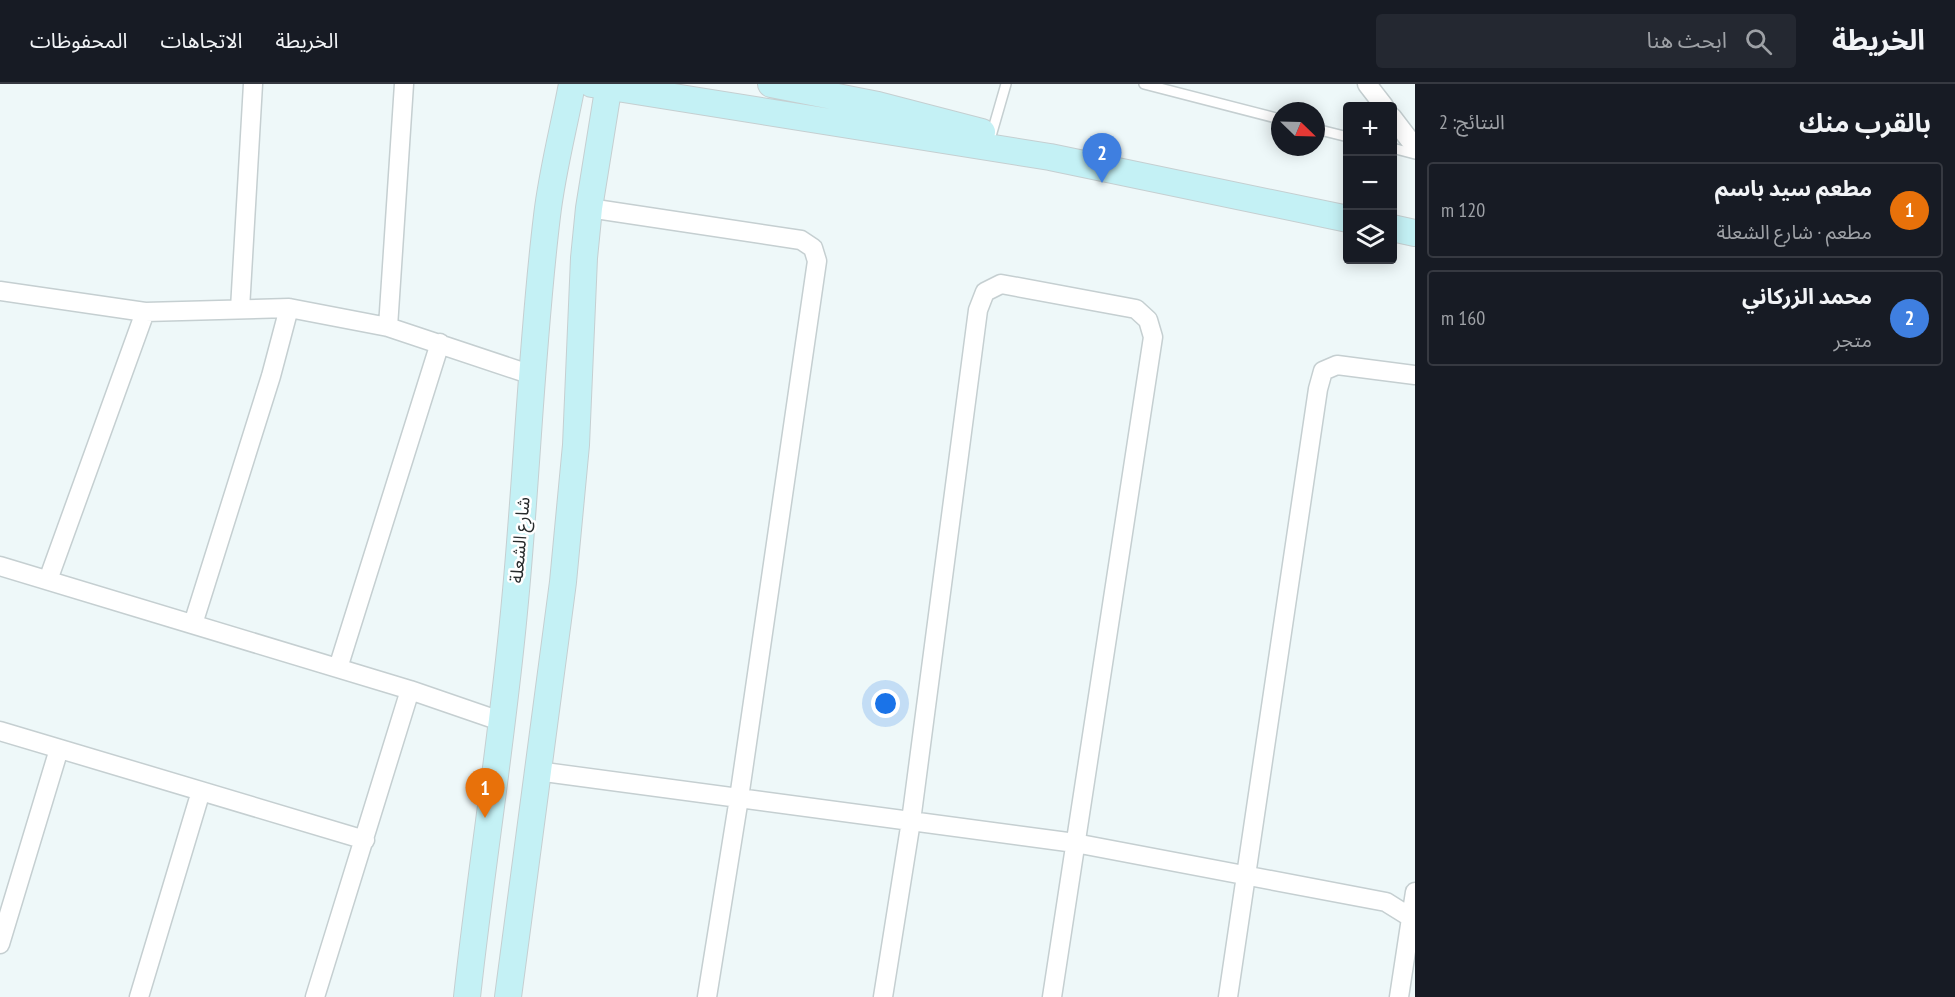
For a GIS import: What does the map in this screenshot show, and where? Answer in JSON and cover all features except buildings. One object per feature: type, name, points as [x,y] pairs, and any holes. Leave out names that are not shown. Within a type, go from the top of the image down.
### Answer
[{"type":"main road","name":"شارع الشعلة","points":[[466,997],[503,723],[516,598],[532,375],[547,213],[572,84]]},
{"type":"main road","points":[[508,997],[537,771],[552,678],[569,525],[576,445],[584,258],[602,85],[1050,157],[1343,218]]},
{"type":"main road","points":[[781,85],[889,107],[992,136],[1050,157]]},
{"type":"main road","points":[[1397,229],[1415,233]]},
{"type":"street","points":[[240,309],[253,84]]},
{"type":"street","points":[[388,327],[404,84]]},
{"type":"street","points":[[1368,84],[1381,102]]},
{"type":"street","points":[[1397,124],[1415,147]]},
{"type":"street","points":[[589,208],[801,240],[813,248],[817,261],[739,798],[707,997]]},
{"type":"street","points":[[883,997],[911,821],[978,310],[985,292],[1001,284],[1136,309],[1148,320],[1153,338],[1052,997]]},
{"type":"street","points":[[0,291],[145,312],[289,308],[388,327],[532,375]]},
{"type":"street","points":[[193,624],[271,376],[289,308]]},
{"type":"street","points":[[48,580],[145,312]]},
{"type":"street","points":[[338,668],[440,343]]},
{"type":"street","points":[[1228,997],[1318,389],[1323,371],[1337,365],[1415,375]]},
{"type":"street","points":[[0,566],[410,690],[503,723]]},
{"type":"street","points":[[315,997],[410,690]]},
{"type":"street","points":[[0,731],[365,840]]},
{"type":"street","points":[[0,944],[59,748]]},
{"type":"street","points":[[537,771],[1076,843],[1386,902],[1413,918]]},
{"type":"street","points":[[139,997],[201,791]]},
{"type":"street","points":[[1400,997],[1415,892]]},
{"type":"lane","points":[[992,136],[1006,84]]},
{"type":"lane","points":[[1144,84],[1271,117]]},
{"type":"lane","points":[[1325,131],[1343,136]]},
{"type":"lane","points":[[1397,149],[1415,154]]},
{"type":"place","name":"محمد الزركاني","points":[[1102,183]]},
{"type":"place","name":"مطعم سيد باسم","points":[[485,818]]}]
